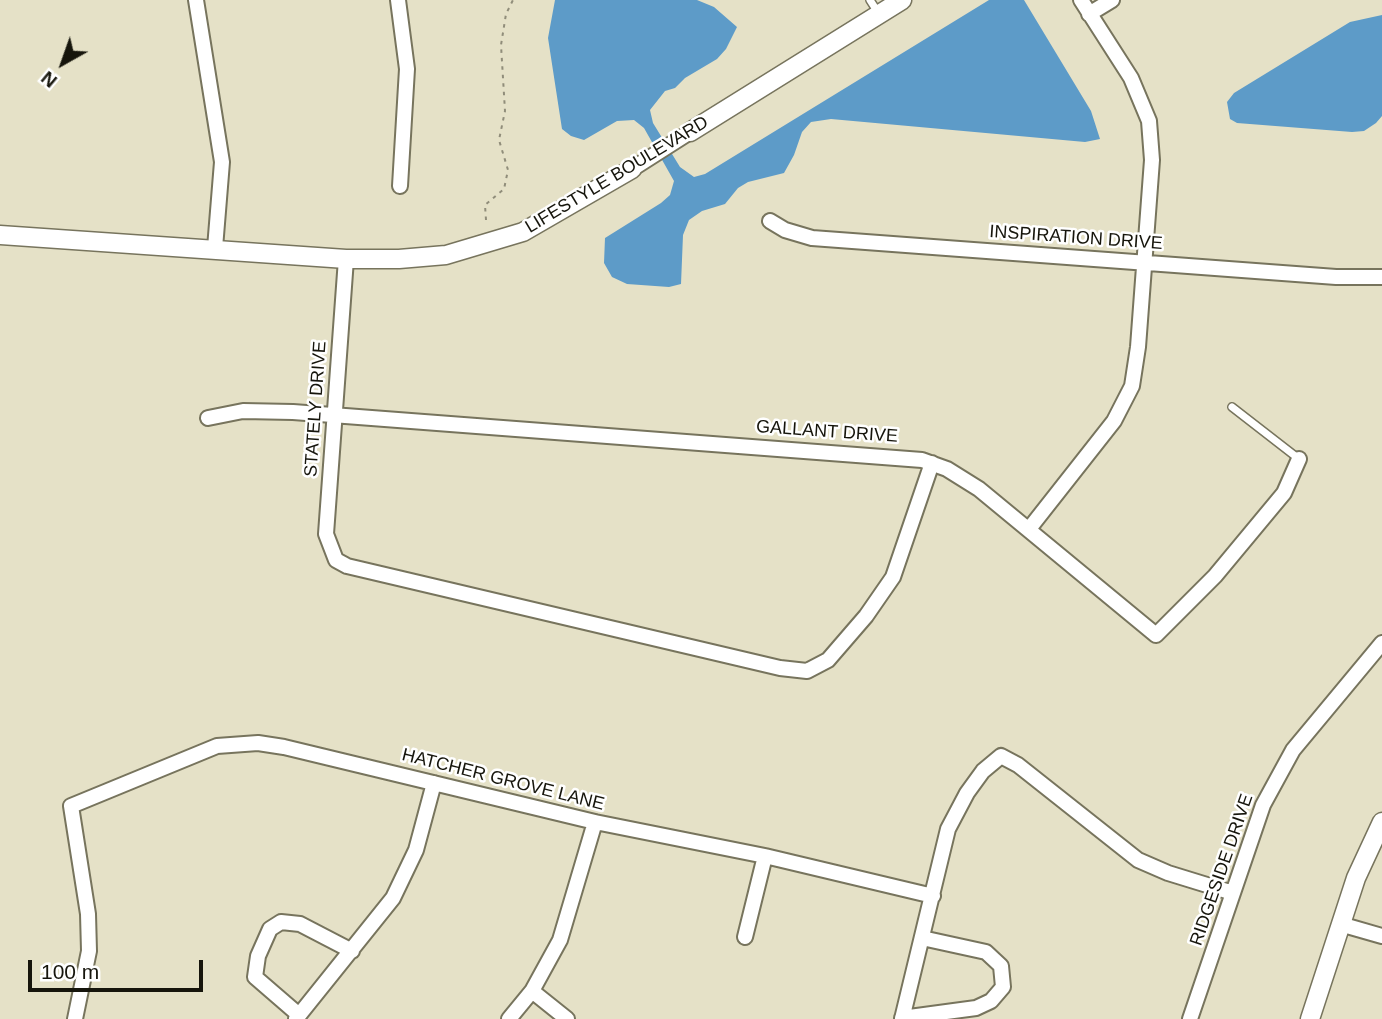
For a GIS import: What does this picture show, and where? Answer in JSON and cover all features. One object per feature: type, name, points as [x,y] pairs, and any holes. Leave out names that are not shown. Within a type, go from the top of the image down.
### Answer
[{"type":"street","points":[[196,0],[222,162],[215,248]]},
{"type":"street","points":[[398,0],[407,69],[400,186]]},
{"type":"street","name":"LIFESTYLE BOULEVARD","points":[[0,235],[346,258],[422,257],[485,245],[523,232],[632,169],[875,7],[902,0]]},
{"type":"street","points":[[1028,529],[1107,431],[1128,396],[1136,368],[1152,160],[1149,121],[1131,78],[1081,0]]},
{"type":"street","points":[[1089,14],[1112,0]]},
{"type":"street","name":"INSPIRATION DRIVE","points":[[771,222],[785,230],[812,238],[1336,276],[1382,277]]},
{"type":"street","name":"LIFESTYLE BOULEVARD","points":[[0,245],[51,239]]},
{"type":"street","name":"STATELY DRIVE","points":[[346,258],[326,534],[336,560],[386,576],[780,668],[807,671],[828,660],[866,616],[893,577],[932,463]]},
{"type":"street","name":"GALLANT DRIVE","points":[[208,418],[225,413],[253,411],[335,415],[887,455],[932,463],[964,478],[1156,635],[1221,569],[1284,493],[1299,459]]},
{"type":"street","name":"RIDGESIDE DRIVE","points":[[1190,1019],[1263,805],[1293,750],[1382,643]]},
{"type":"street","name":"HATCHER GROVE LANE","points":[[75,1019],[89,951],[88,914],[71,806],[194,754],[237,743],[284,747],[595,822],[765,856],[933,896]]},
{"type":"street","points":[[922,938],[986,952],[1000,966],[1003,987],[996,997],[976,1008],[902,1018],[922,938],[953,817],[975,782],[1001,756],[1018,765],[1138,860],[1168,873],[1233,893]]},
{"type":"street","points":[[352,951],[300,924],[286,921],[270,929],[258,956],[255,977],[298,1017],[352,951],[393,898],[407,874],[435,783]]},
{"type":"street","points":[[509,1019],[532,991],[554,955],[568,922],[595,822]]},
{"type":"street","points":[[1310,1019],[1364,858],[1382,822]]},
{"type":"street","points":[[745,937],[765,856]]},
{"type":"street","points":[[1340,924],[1382,936]]},
{"type":"street","points":[[532,991],[567,1019]]},
{"type":"lane","points":[[1233,407],[1299,459]]},
{"type":"path","points":[[486,220],[485,205],[504,189],[508,170],[499,140],[505,111],[501,45],[506,14],[513,0]]},
{"type":"water","points":[[555,0],[697,0],[714,7],[737,27],[726,49],[717,59],[685,78],[675,88],[665,91],[650,110],[653,123],[680,167],[694,177],[705,174],[989,0],[1024,0],[1091,111],[1100,139],[1085,142],[831,119],[811,122],[802,132],[784,173],[748,182],[738,188],[725,204],[702,211],[689,220],[683,235],[681,284],[669,287],[627,284],[612,277],[604,263],[605,238],[661,203],[670,195],[674,181],[644,128],[634,120],[617,121],[584,140],[571,136],[562,129],[548,38]]},
{"type":"water","points":[[1382,15],[1382,116],[1376,123],[1364,131],[1352,132],[1237,123],[1230,119],[1227,102],[1234,93],[1350,22]]}]
